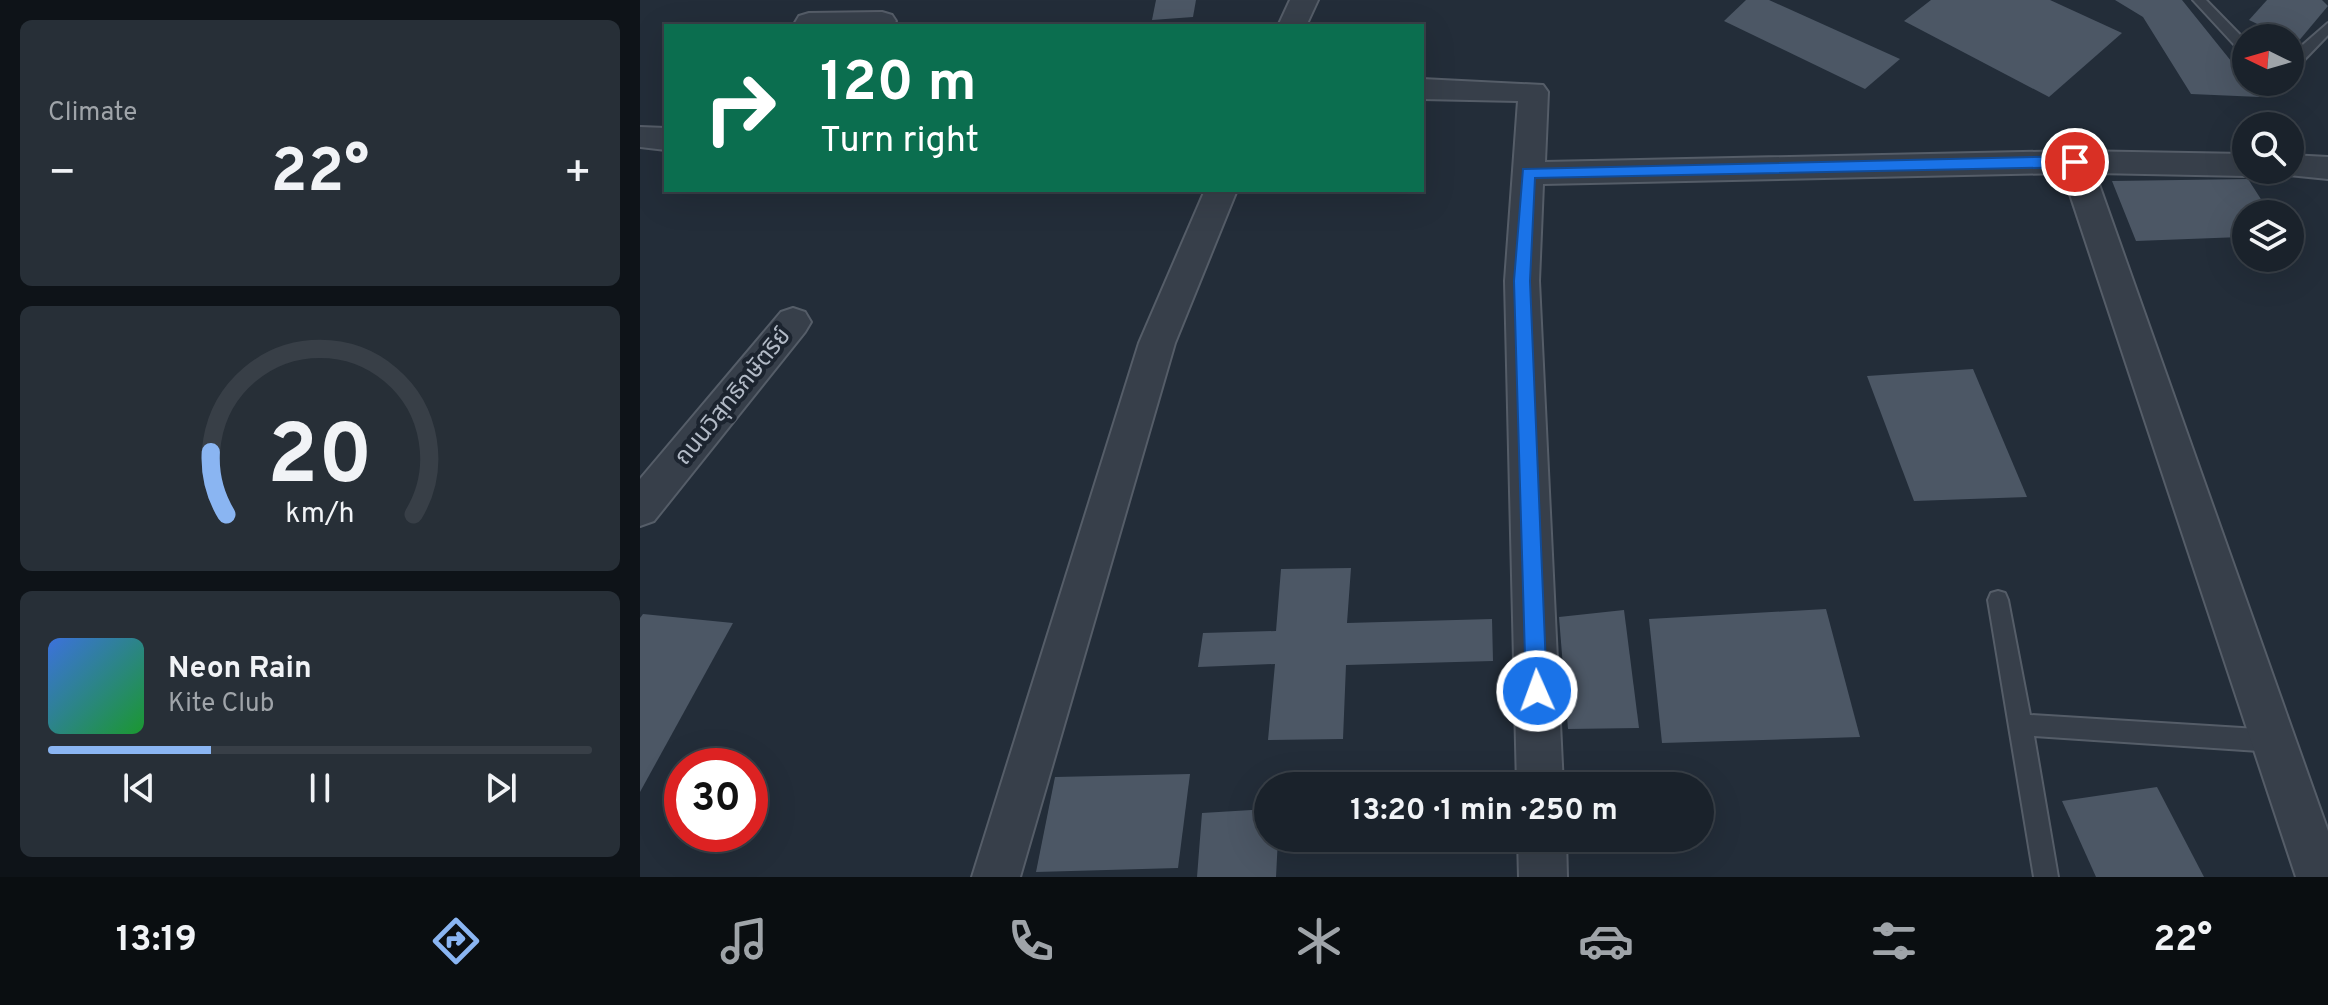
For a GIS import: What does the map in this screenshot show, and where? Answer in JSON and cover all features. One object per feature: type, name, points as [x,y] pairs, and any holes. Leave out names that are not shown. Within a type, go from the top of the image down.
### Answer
[{"type":"street","points":[[1293,24],[1304,0]]},
{"type":"street","points":[[808,24],[882,21]]},
{"type":"street","points":[[1424,89],[1533,92],[1522,281],[1540,772]]},
{"type":"street","points":[[640,137],[664,139]]},
{"type":"street","points":[[1528,173],[2075,162],[2232,165]]},
{"type":"street","points":[[2075,162],[2320,877]]},
{"type":"street","points":[[2304,167],[2328,168]]},
{"type":"street","points":[[996,877],[1157,343],[1220,192]]},
{"type":"street","name":"ถนนวิสุทธิกษัตริย์","points":[[640,508],[793,322]]},
{"type":"street","points":[[1542,852],[1543,877]]},
{"type":"lane","points":[[2199,0],[2232,34]]},
{"type":"lane","points":[[2304,52],[2328,27]]},
{"type":"lane","points":[[1998,600],[2046,877]]},
{"type":"lane","points":[[2021,725],[2274,741]]},
{"type":"building","points":[[1156,0],[1196,0],[1193,17],[1152,20]]},
{"type":"building","points":[[1746,0],[1769,0],[1900,59],[1865,89],[1724,21]]},
{"type":"building","points":[[1931,0],[2050,0],[2122,33],[2049,97],[1904,21]]},
{"type":"building","points":[[2115,0],[2182,0],[2232,62],[2232,96],[2191,94],[2143,17]]},
{"type":"building","points":[[2267,0],[2322,0],[2328,6],[2304,35],[2304,24],[2257,24],[2249,20]]},
{"type":"building","points":[[2232,179],[2232,184],[2251,184],[2262,200],[2232,200],[2232,237],[2136,241],[2112,181]]},
{"type":"building","points":[[1973,369],[2027,497],[1914,501],[1867,376]]},
{"type":"building","points":[[1351,568],[1347,623],[1492,619],[1493,661],[1346,665],[1343,739],[1268,740],[1275,664],[1198,667],[1203,633],[1276,631],[1281,569]]},
{"type":"building","points":[[1826,609],[1860,737],[1662,743],[1649,619]]},
{"type":"building","points":[[1624,610],[1639,728],[1568,729],[1559,617]]},
{"type":"building","points":[[643,614],[733,623],[640,792],[640,618]]},
{"type":"building","points":[[1190,774],[1178,868],[1036,872],[1055,777]]},
{"type":"building","points":[[2157,787],[2204,877],[2096,877],[2062,801]]},
{"type":"building","points":[[1254,810],[1254,852],[1277,852],[1276,877],[1197,877],[1202,813]]},
{"type":"route","points":[[1537,691],[1522,281],[1528,173],[2075,162]]}]
